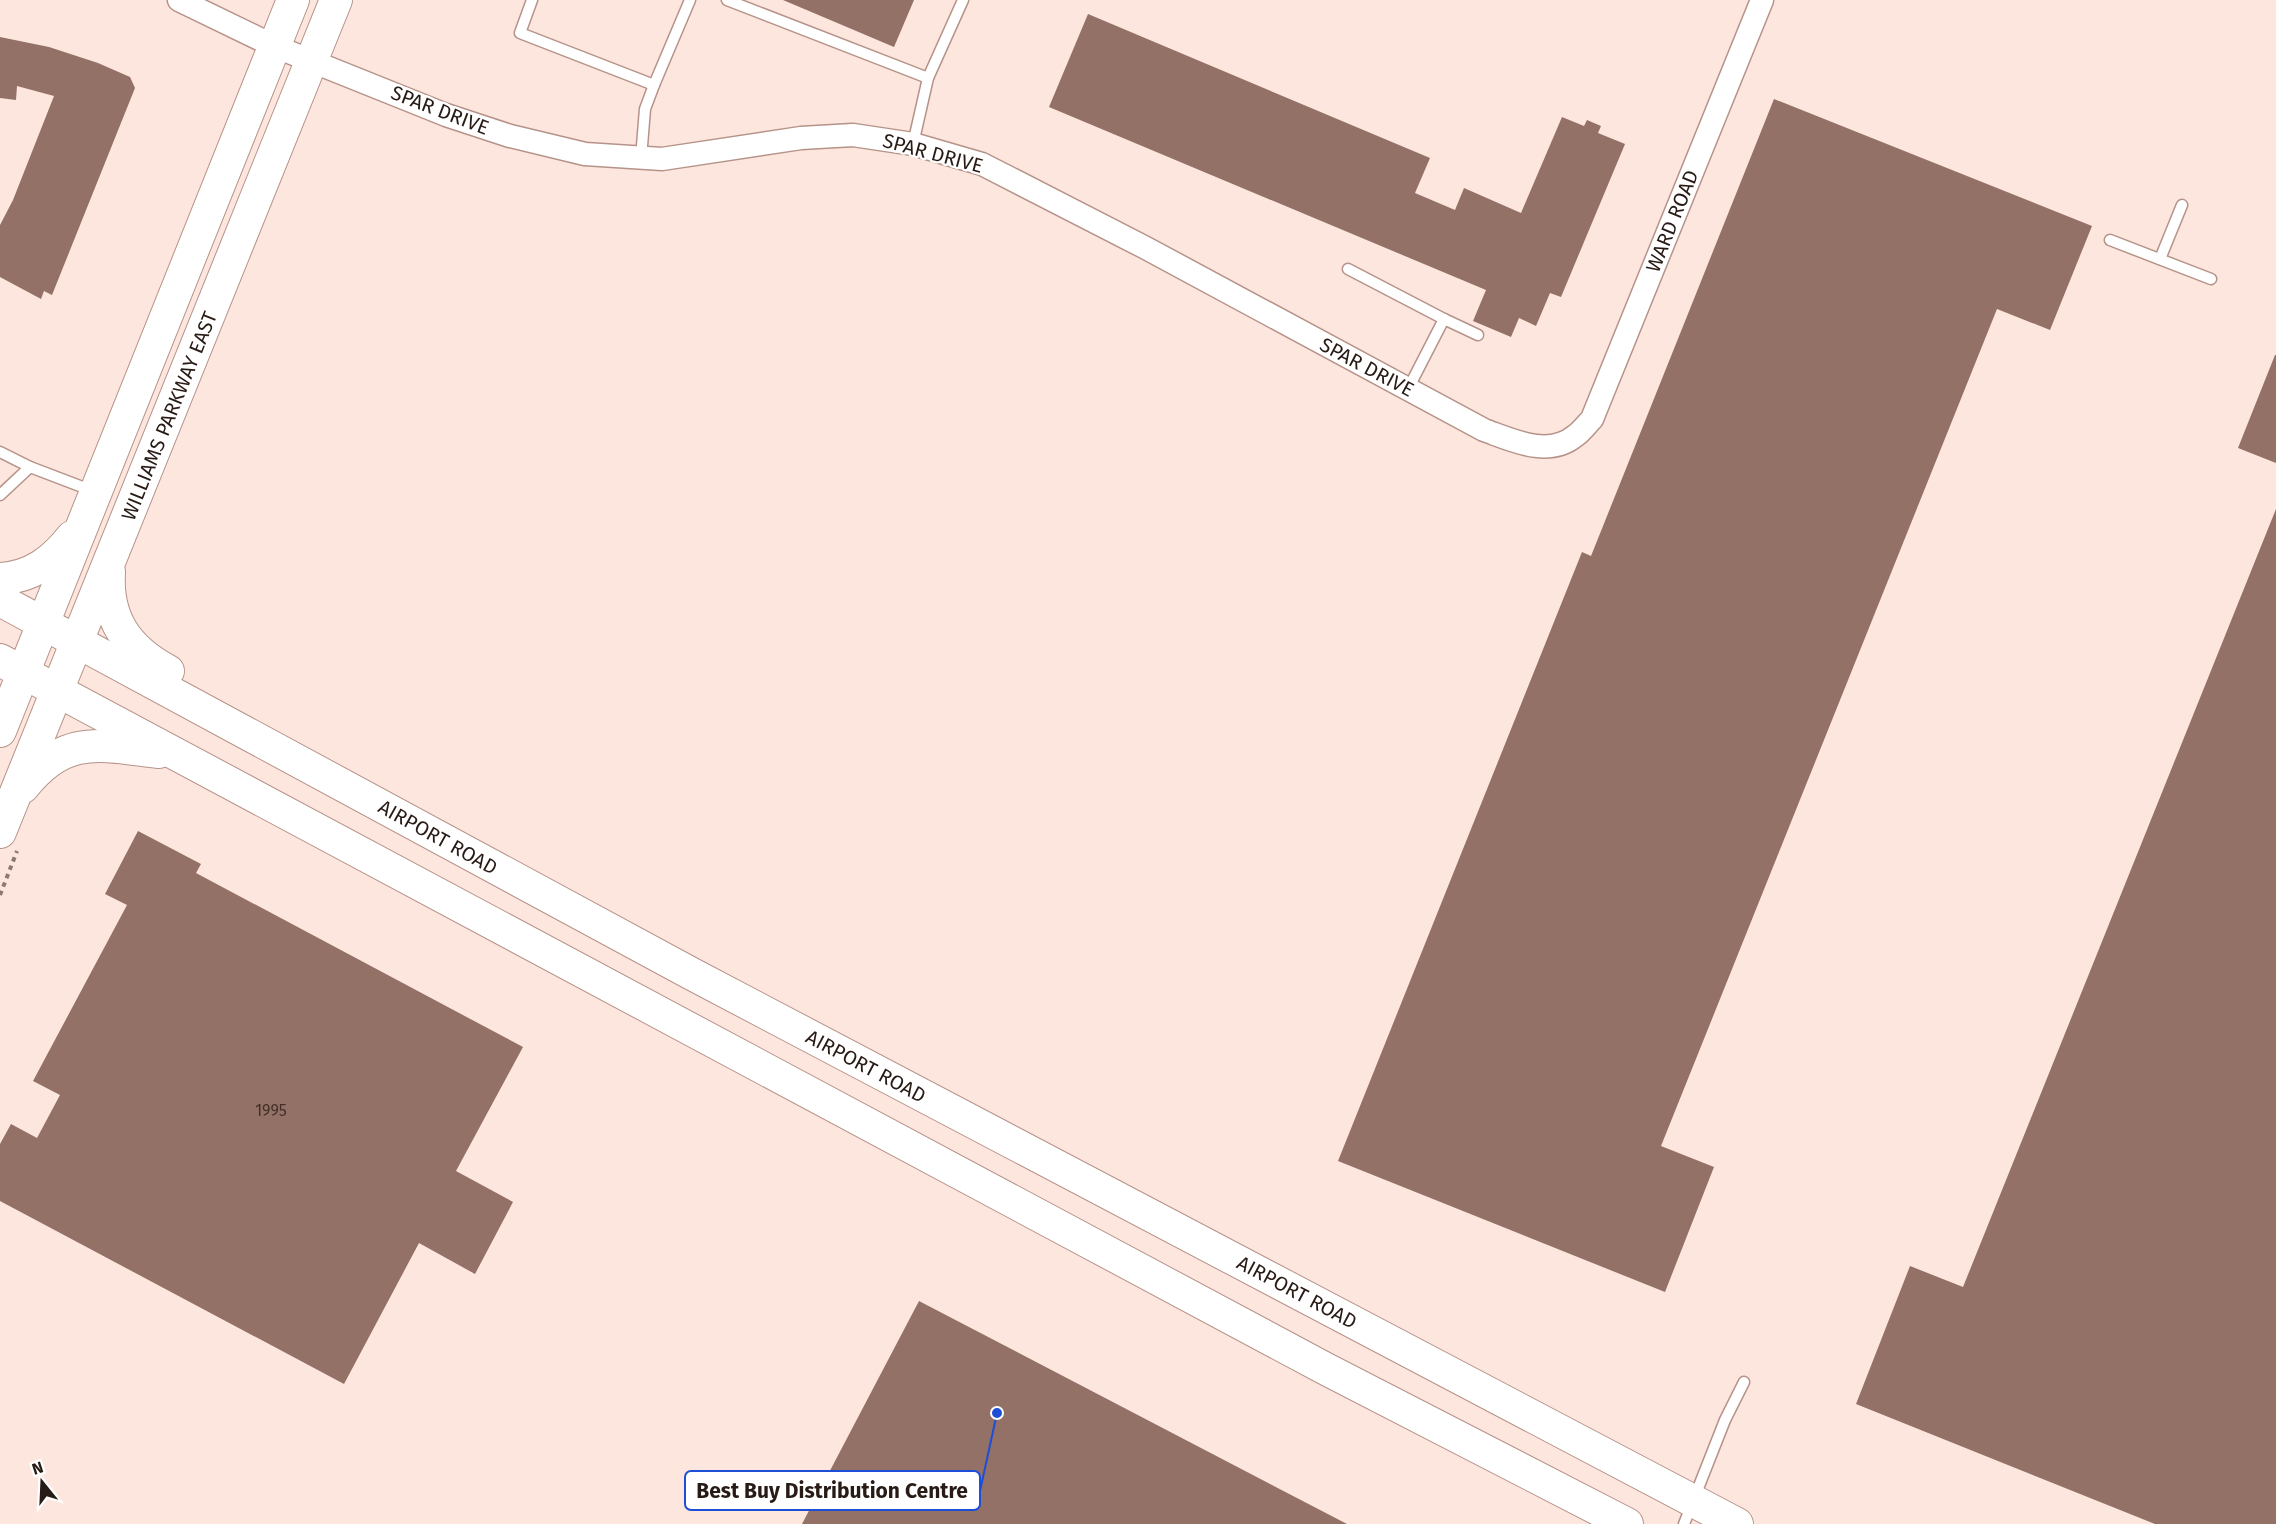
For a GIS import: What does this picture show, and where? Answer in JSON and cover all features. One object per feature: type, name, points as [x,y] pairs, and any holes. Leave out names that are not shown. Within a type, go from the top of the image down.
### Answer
[{"type":"main road","name":"WILLIAMS PARKWAY EAST","points":[[0,731],[12,666],[43,624],[293,0]]},
{"type":"main road","name":"WILLIAMS PARKWAY EAST","points":[[0,832],[336,0]]},
{"type":"main road","points":[[0,579],[10,579],[42,567],[58,554],[82,524]]},
{"type":"main road","points":[[110,563],[110,599],[123,634],[132,646],[154,664],[206,692],[223,720]]},
{"type":"main road","name":"AIRPORT ROAD","points":[[0,600],[1688,1512],[1737,1524]]},
{"type":"main road","points":[[12,666],[1273,1341],[1627,1524]]},
{"type":"main road","points":[[14,800],[41,768],[72,748],[97,745],[179,755]]},
{"type":"street","name":"SPAR DRIVE","points":[[179,0],[274,46],[446,115],[510,136],[585,154],[662,159],[801,138],[854,135],[913,144],[982,164],[1050,197],[1484,430],[1527,445],[1556,446],[1574,437]]},
{"type":"street","name":"WARD ROAD","points":[[1574,437],[1592,419],[1762,0]]},
{"type":"lane","points":[[532,0],[520,33],[654,85]]},
{"type":"lane","points":[[641,158],[645,109],[690,0]]},
{"type":"lane","points":[[727,0],[928,78]]},
{"type":"lane","points":[[913,144],[928,78],[963,0]]},
{"type":"lane","points":[[2160,259],[2182,205]]},
{"type":"lane","points":[[2110,240],[2211,279]]},
{"type":"lane","points":[[1348,269],[1478,335]]},
{"type":"lane","points":[[1408,389],[1444,319]]},
{"type":"lane","points":[[0,453],[96,492]]},
{"type":"lane","points":[[0,495],[30,467]]},
{"type":"lane","points":[[1688,1512],[1725,1420],[1744,1382]]},
{"type":"building","points":[[783,0],[914,0],[894,47]]},
{"type":"building","points":[[1088,14],[1430,158],[1415,193],[1455,210],[1464,188],[1521,213],[1562,117],[1584,126],[1587,120],[1601,126],[1598,133],[1625,144],[1561,297],[1550,293],[1536,326],[1519,318],[1511,337],[1473,321],[1486,290],[1049,107]]},
{"type":"building","points":[[0,37],[49,47],[98,63],[130,77],[135,88],[52,295],[44,291],[41,299],[0,277],[0,225],[13,200],[54,96],[17,86],[16,100],[0,98]]},
{"type":"building","points":[[1774,99],[2092,226],[2050,330],[1997,309],[1661,1146],[1714,1167],[1665,1292],[1338,1161],[1582,552],[1591,556]]},
{"type":"building","points":[[2276,355],[2276,463],[2238,448]]},
{"type":"building","points":[[2276,509],[2276,1524],[2155,1524],[1856,1404],[1910,1266],[1963,1287]]},
{"type":"building","points":[[138,831],[201,864],[196,873],[523,1047],[456,1171],[513,1202],[475,1274],[419,1243],[344,1384],[0,1201],[0,1144],[11,1124],[37,1138],[60,1095],[33,1081],[127,905],[105,894]]},
{"type":"building","points":[[919,1301],[1347,1524],[802,1524]]},
{"type":"place","name":"Best Buy Distribution Centre","points":[[997,1413]]}]
